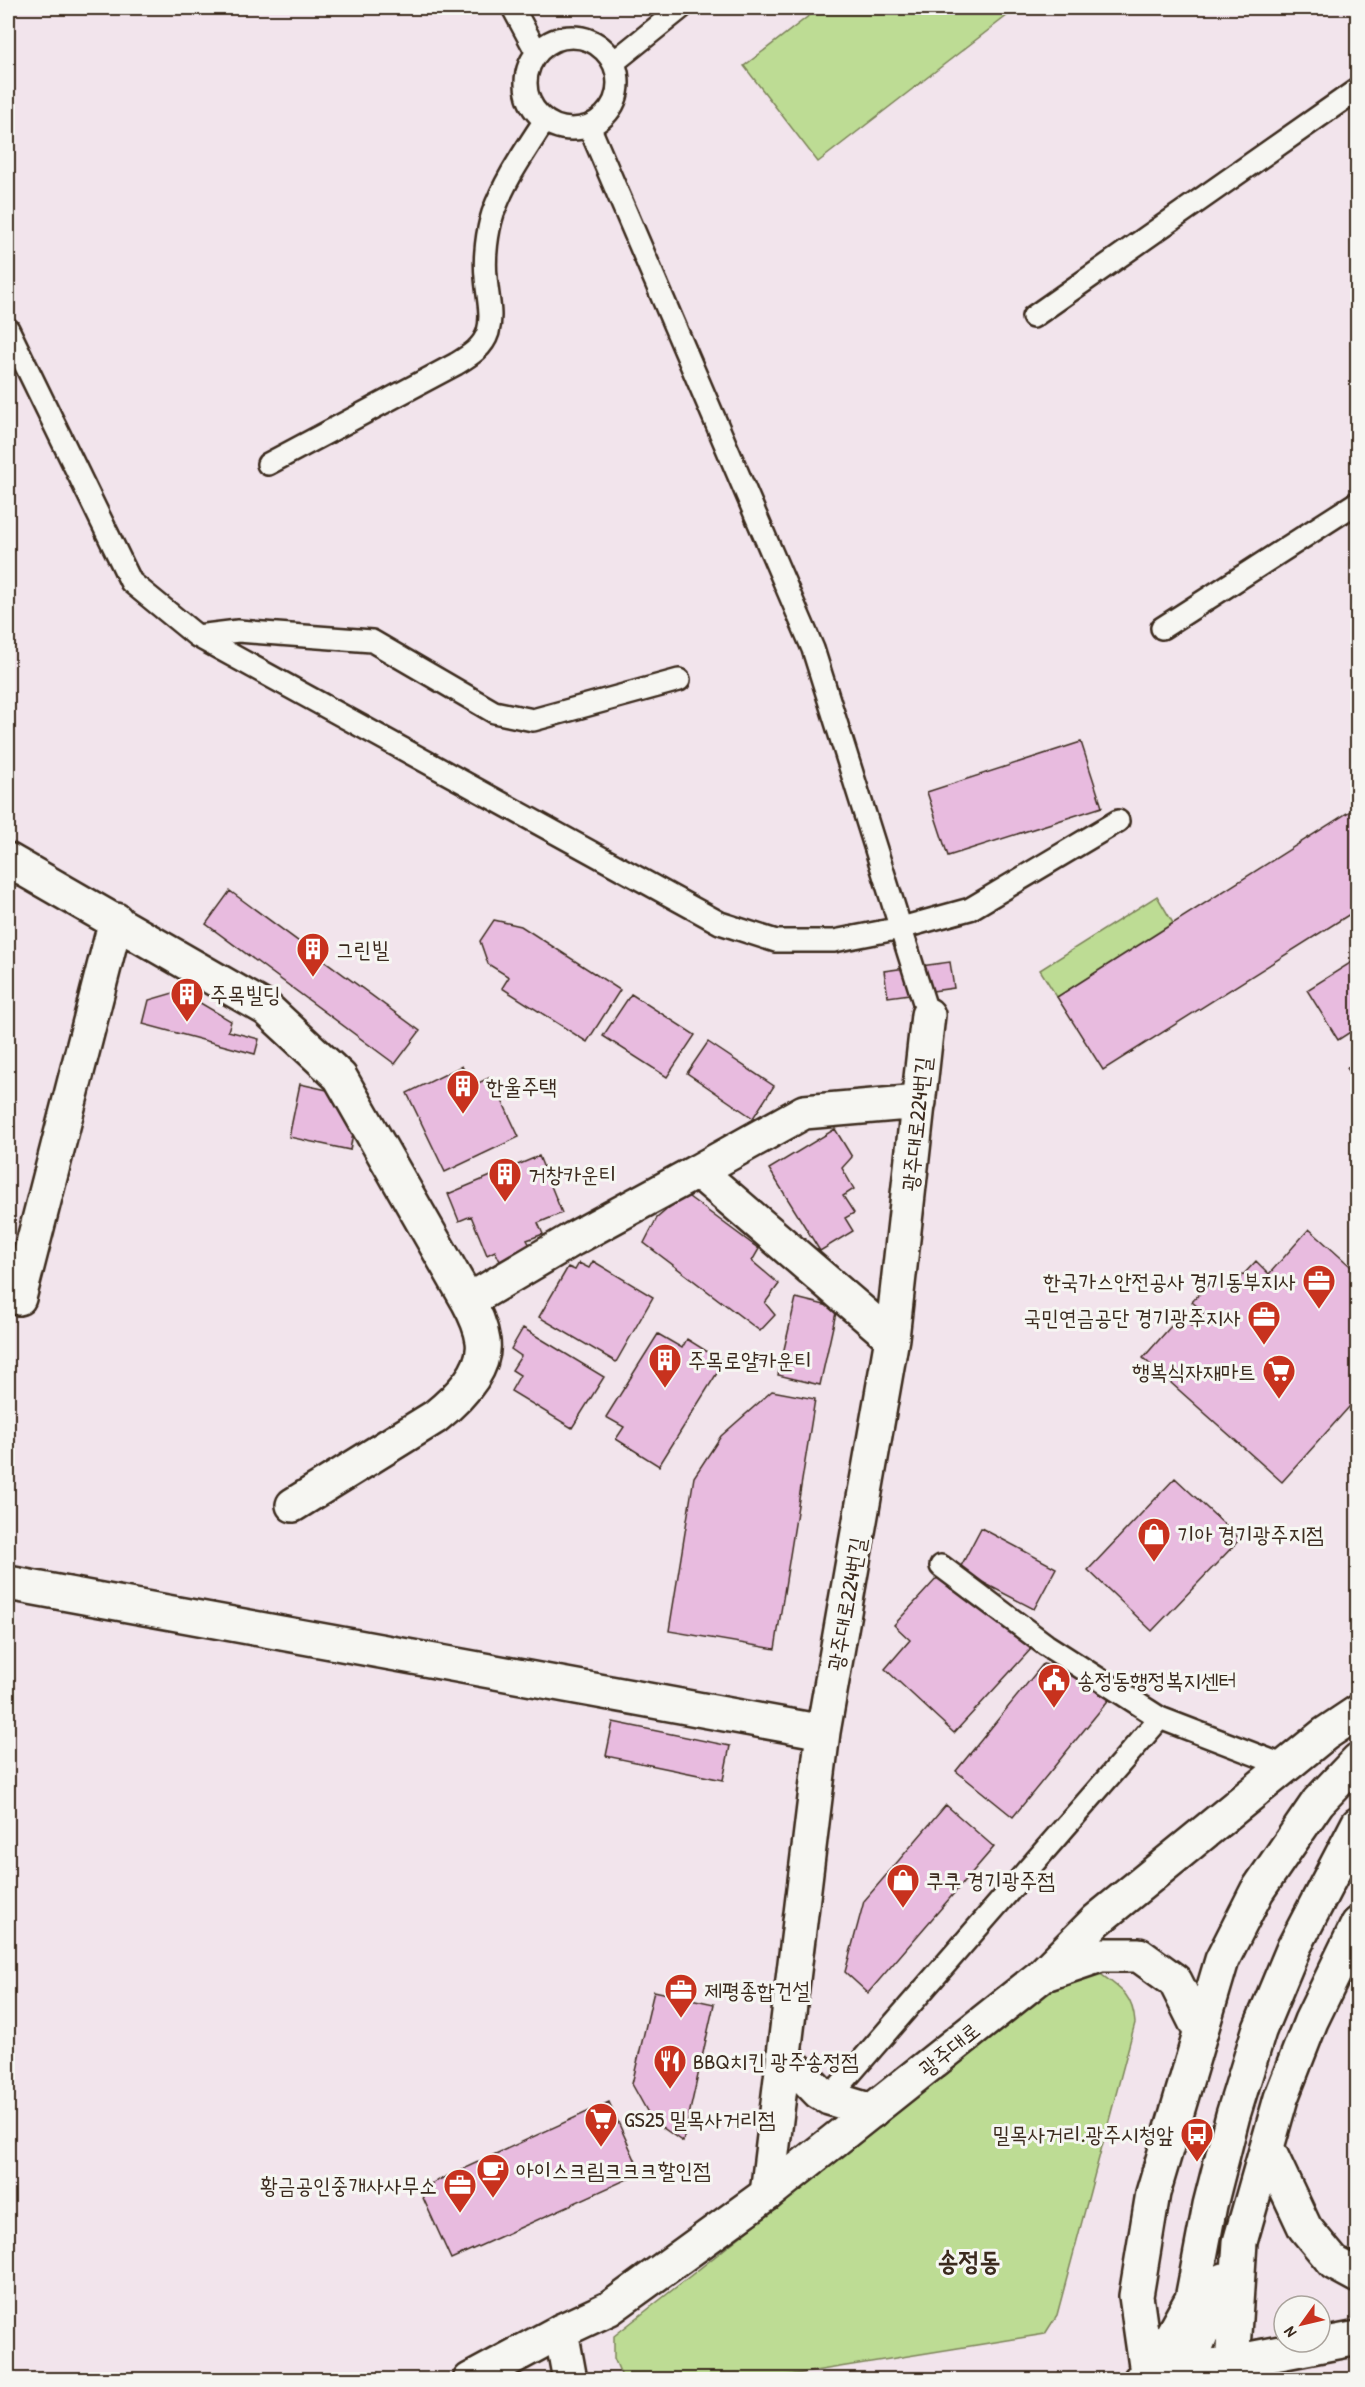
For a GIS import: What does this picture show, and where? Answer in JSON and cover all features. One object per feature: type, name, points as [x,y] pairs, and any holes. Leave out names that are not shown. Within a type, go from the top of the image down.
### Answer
[{"type":"street","points":[[8,860],[117,920],[267,1009],[340,1077],[479,1322],[484,1343],[480,1363],[454,1402],[435,1418],[293,1505]]},
{"type":"street","points":[[19,1298],[117,920]]},
{"type":"street","name":"광주대로224번길","points":[[768,2194],[823,1732],[892,1338],[928,1015]]},
{"type":"street","points":[[468,1301],[573,1239],[804,1112],[919,1102]]},
{"type":"street","points":[[698,1171],[892,1338]]},
{"type":"street","points":[[8,1583],[823,1732]]},
{"type":"street","name":"광주대로","points":[[470,2379],[610,2308],[768,2194],[1041,1976],[1096,1920],[1325,1734],[1358,1712]]},
{"type":"street","points":[[1146,2379],[1136,2296],[1153,2193],[1222,1960],[1257,1891],[1318,1802],[1358,1760]]},
{"type":"street","points":[[1146,2379],[1192,2299],[1210,2205],[1233,2115],[1259,2031],[1294,1947],[1358,1824]]},
{"type":"street","points":[[1182,2376],[1240,2242],[1281,2098],[1311,2021],[1358,1924]]},
{"type":"street","points":[[1041,1976],[1101,1955],[1139,1955],[1175,1981],[1200,2031]]},
{"type":"street","points":[[784,2056],[819,2092],[829,2098],[872,2111]]},
{"type":"street","points":[[1267,2147],[1305,2228],[1334,2263],[1358,2276]]},
{"type":"street","points":[[1231,2371],[1240,2242]]},
{"type":"street","points":[[561,2331],[570,2379]]},
{"type":"street","points":[[1146,2379],[1231,2371],[1358,2338]]},
{"type":"lane","points":[[513,8],[537,53]]},
{"type":"lane","points":[[614,62],[681,8]]},
{"type":"lane","points":[[577,36],[592,41],[605,50],[614,62],[618,77],[617,92],[612,107],[602,119],[589,126],[573,129],[558,127],[545,120],[535,109],[528,96],[526,80],[529,65],[548,43],[562,37],[577,36]]},
{"type":"lane","points":[[1033,317],[1358,89]]},
{"type":"lane","points":[[268,464],[477,351],[488,332],[490,304],[485,254],[493,214],[508,178],[545,120]]},
{"type":"lane","points":[[589,126],[813,649],[928,1015]]},
{"type":"lane","points":[[8,328],[131,582],[197,636],[720,922],[777,941],[834,941],[901,928],[970,909],[1118,821]]},
{"type":"lane","points":[[1162,628],[1358,502]]},
{"type":"lane","points":[[197,636],[238,632],[372,641],[494,712],[533,720],[679,680]]},
{"type":"lane","points":[[941,1566],[1046,1645],[1160,1718],[1285,1766]]},
{"type":"lane","points":[[829,2098],[1160,1718]]},
{"type":"green space","points":[[819,8],[1017,8],[818,162],[744,66]]},
{"type":"green space","points":[[1157,896],[1173,923],[1057,997],[1040,970]]},
{"type":"green space","points":[[1095,1970],[1117,1986],[1128,1998],[1135,2023],[1057,2315],[1045,2334],[765,2379],[623,2379],[614,2358],[614,2336],[1066,1980]]},
{"type":"building","points":[[1081,742],[1102,807],[948,856],[927,792]]},
{"type":"building","points":[[1358,806],[1358,909],[1103,1070],[1057,997]]},
{"type":"building","name":"그린빌","points":[[230,891],[420,1031],[395,1064],[206,924]]},
{"type":"building","points":[[494,920],[521,926],[620,990],[587,1042],[502,988],[509,977],[488,964],[480,941]]},
{"type":"building","points":[[1358,958],[1358,1027],[1338,1040],[1307,990]]},
{"type":"building","points":[[950,962],[954,988],[888,997],[884,971]]},
{"type":"building","name":"주목빌딩","points":[[180,991],[231,1021],[228,1031],[259,1039],[255,1054],[143,1024],[149,1000]]},
{"type":"building","points":[[631,994],[695,1035],[667,1077],[603,1036]]},
{"type":"building","points":[[708,1042],[774,1086],[753,1118],[687,1073]]},
{"type":"building","points":[[1358,1061],[1358,1084],[1347,1068]]},
{"type":"building","name":"한울주택","points":[[462,1066],[472,1086],[491,1077],[519,1137],[445,1172],[407,1093]]},
{"type":"building","points":[[300,1084],[336,1092],[346,1105],[344,1120],[355,1122],[350,1150],[289,1137]]},
{"type":"building","points":[[835,1129],[852,1157],[842,1168],[854,1189],[843,1196],[854,1213],[845,1218],[853,1231],[820,1251],[769,1169]]},
{"type":"building","name":"거창카운티","points":[[539,1156],[562,1213],[538,1223],[543,1234],[527,1240],[531,1247],[500,1261],[495,1251],[487,1255],[471,1216],[459,1221],[448,1194]]},
{"type":"building","points":[[685,1194],[759,1249],[752,1261],[779,1284],[765,1303],[775,1315],[760,1331],[644,1243],[657,1218]]},
{"type":"building","points":[[1309,1229],[1358,1273],[1358,1397],[1282,1482],[1143,1358],[1180,1316],[1191,1326],[1204,1312],[1192,1302],[1216,1276],[1230,1289],[1256,1261],[1269,1274]]},
{"type":"building","points":[[593,1261],[653,1297],[616,1362],[539,1317],[568,1267],[575,1270],[579,1263],[589,1268]]},
{"type":"building","points":[[796,1298],[837,1308],[820,1385],[778,1375]]},
{"type":"building","points":[[523,1328],[604,1377],[572,1428],[511,1391],[520,1375],[512,1370],[521,1356],[511,1349]]},
{"type":"building","name":"주목로얄카운티","points":[[658,1334],[682,1348],[687,1339],[724,1362],[659,1466],[616,1439],[624,1427],[606,1417]]},
{"type":"building","points":[[772,1391],[815,1399],[775,1649],[669,1631],[694,1477],[721,1436]]},
{"type":"building","points":[[1175,1478],[1240,1539],[1152,1631],[1088,1570]]},
{"type":"building","points":[[981,1528],[1056,1568],[1034,1609],[959,1570]]},
{"type":"building","points":[[938,1577],[951,1589],[957,1582],[1031,1649],[954,1733],[885,1669],[910,1640],[894,1625]]},
{"type":"building","points":[[1043,1664],[1082,1671],[1111,1697],[1013,1817],[956,1771]]},
{"type":"building","points":[[613,1722],[730,1746],[723,1780],[606,1756]]},
{"type":"building","points":[[946,1805],[994,1847],[868,1993],[845,1972],[864,1901]]},
{"type":"building","points":[[654,1991],[714,2004],[683,2142],[652,2120],[632,2084]]},
{"type":"building","points":[[609,2102],[641,2173],[451,2259],[419,2189]]},
{"type":"place","name":"그린빌","points":[[313,978]]},
{"type":"place","name":"주목빌딩","points":[[187,1023]]},
{"type":"place","name":"한울주택","points":[[463,1115]]},
{"type":"place","name":"거창카운티","points":[[505,1203]]},
{"type":"place","name":"한국가스안전공사 경기동부지사","points":[[1319,1310]]},
{"type":"place","name":"국민연금공단 경기광주지사","points":[[1264,1346]]},
{"type":"place","name":"주목로얄카운티","points":[[665,1389]]},
{"type":"place","name":"행복식자재마트","points":[[1279,1400]]},
{"type":"place","name":"기아 경기광주지점","points":[[1154,1563]]},
{"type":"place","name":"송정동행정복지센터","points":[[1054,1709]]},
{"type":"place","name":"쿠쿠 경기광주점","points":[[903,1909]]},
{"type":"place","name":"제평종합건설","points":[[681,2019]]},
{"type":"place","name":"BBQ치킨 광주송정점","points":[[670,2090]]},
{"type":"place","name":"GS25 밀목사거리점","points":[[601,2148]]},
{"type":"place","name":"밀목사거리.광주시청앞","points":[[1197,2163]]},
{"type":"place","name":"아이스크림크크크할인점","points":[[493,2199]]},
{"type":"place","name":"황금공인중개사사무소","points":[[460,2214]]},
{"type":"district","name":"송정동","points":[[969,2260]]}]
